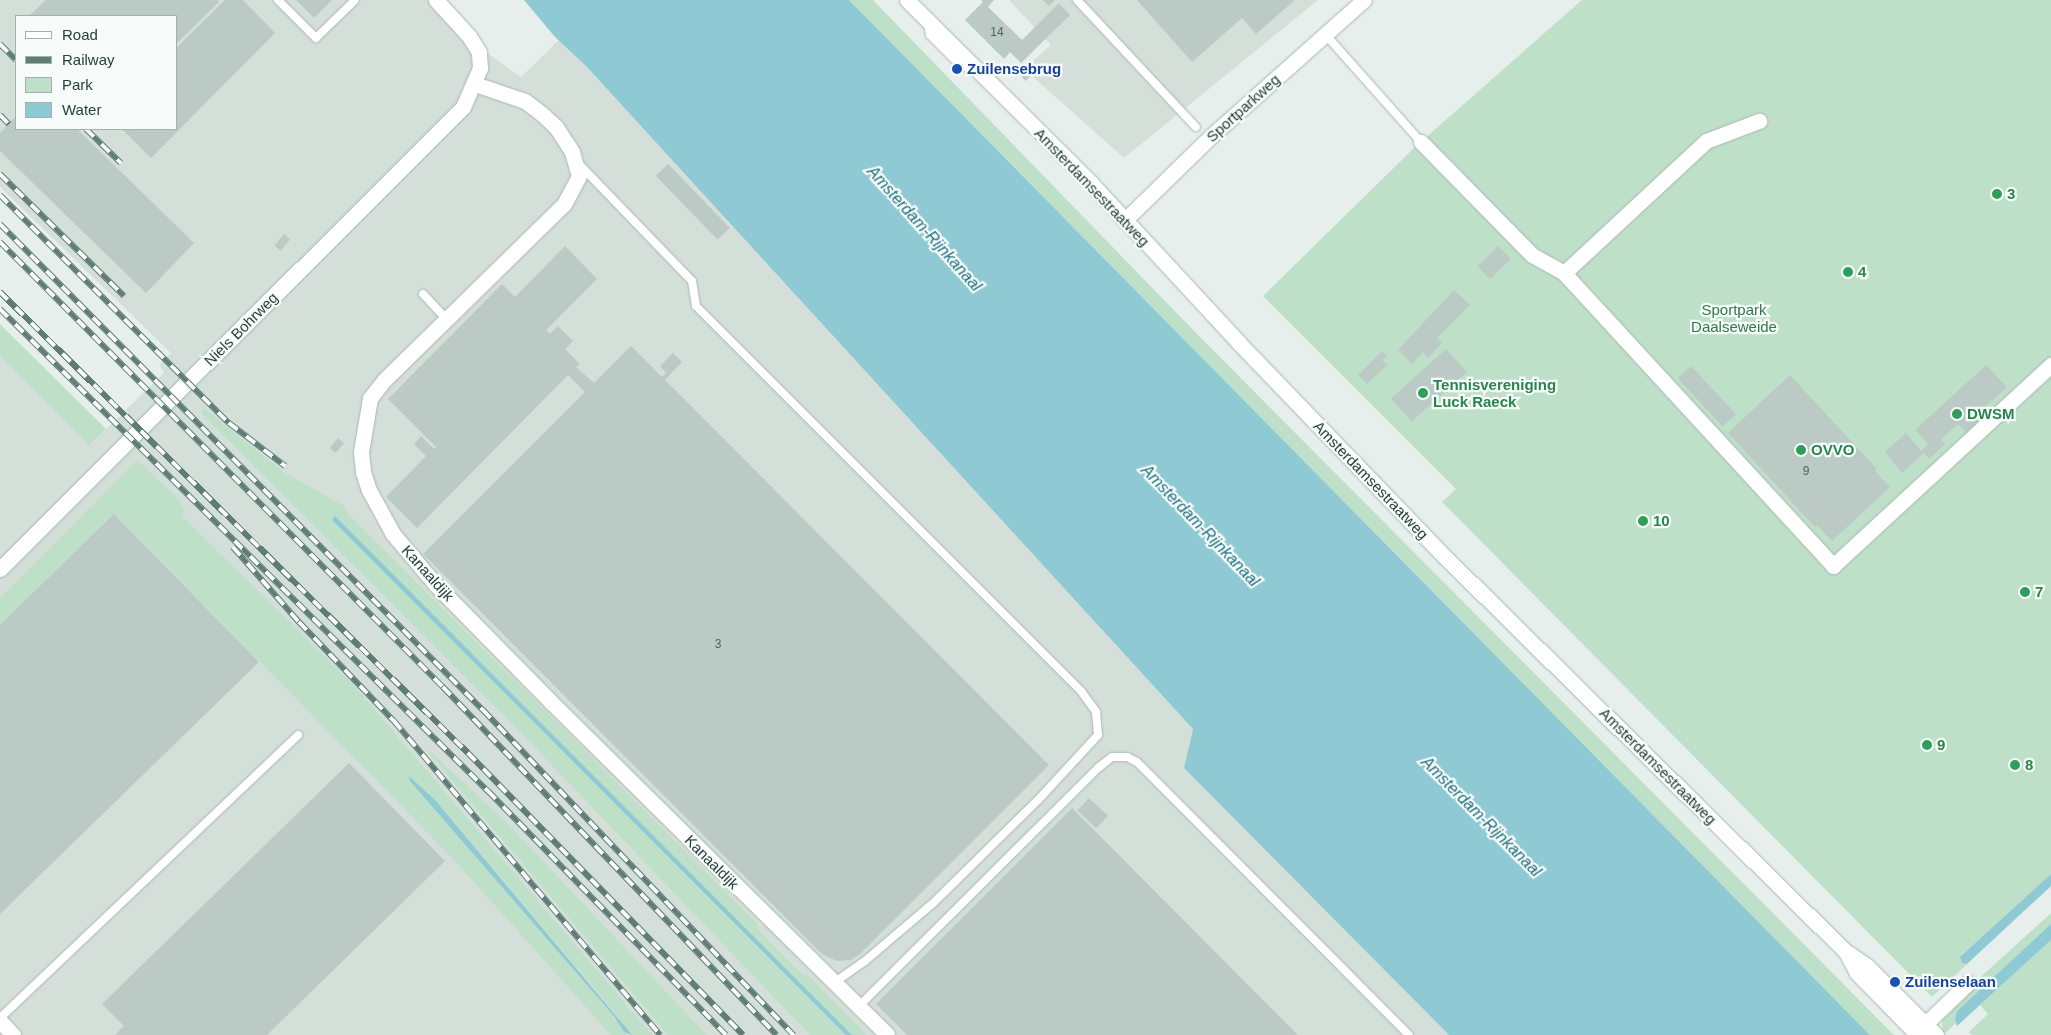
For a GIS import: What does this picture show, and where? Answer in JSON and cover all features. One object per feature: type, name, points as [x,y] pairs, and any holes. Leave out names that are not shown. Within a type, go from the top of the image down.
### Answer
[{"type":"street","name":"Niels Bohrweg","points":[[0,569],[463,106],[475,84],[480,68],[479,52],[469,36],[436,0]]},
{"type":"street","name":"Amsterdamsestraatweg","points":[[907,0],[977,72],[1091,183],[1239,343],[1444,556],[1845,951],[1857,973],[1924,1032]]},
{"type":"street","name":"Sportparkweg","points":[[1125,220],[1210,137],[1364,0]]},
{"type":"street","name":"Kanaaldijk","points":[[475,84],[525,101],[556,127],[574,158],[579,176],[564,204],[385,379],[370,398],[362,441],[362,463],[367,485],[382,517],[410,556],[436,585],[550,701],[887,1035]]},
{"type":"street","points":[[1564,273],[1706,141],[1760,121]]},
{"type":"street","points":[[1421,142],[1532,255],[1564,273],[1833,566],[2051,365]]},
{"type":"street","points":[[1924,1032],[1968,983]]},
{"type":"street","points":[[0,1020],[14,1035]]},
{"type":"lane","points":[[278,0],[316,38],[355,0]]},
{"type":"lane","points":[[914,0],[925,18]]},
{"type":"lane","points":[[1077,0],[1196,127]]},
{"type":"lane","points":[[1325,34],[1421,142]]},
{"type":"lane","points":[[574,158],[692,281],[696,306],[769,381],[1082,691],[1096,712],[1098,735],[1044,794],[932,904],[865,961],[833,983]]},
{"type":"lane","points":[[423,294],[446,319]]},
{"type":"lane","points":[[0,1020],[298,735]]},
{"type":"lane","points":[[858,1006],[1098,768],[1112,757],[1126,757],[1137,762],[1409,1035]]},
{"type":"shaded area","points":[[0,0],[429,0],[479,47],[521,77],[559,40],[586,66],[1193,729],[1184,768],[1449,1035],[0,1035],[0,356],[89,446],[164,373],[159,365],[171,353],[0,187]]},
{"type":"shaded area","points":[[1009,0],[1318,0],[1124,158],[1024,69],[1051,45]]},
{"type":"green space","points":[[849,0],[873,0],[1197,334],[1894,1035],[1870,1035]]},
{"type":"green space","name":"Sportpark Daalseweide","points":[[1582,0],[2051,0],[2051,874],[1961,957],[1962,963],[1967,964],[1932,997],[1442,502],[1456,489],[1263,296],[1414,148]]},
{"type":"green space","points":[[0,324],[106,429],[89,446],[0,356]]},
{"type":"green space","points":[[204,408],[285,473],[343,505],[349,515],[755,921],[759,927],[758,929],[770,942],[804,976],[807,974],[867,1035],[852,1035],[336,517],[332,520],[846,1035],[810,1035],[521,733],[201,413]]},
{"type":"green space","points":[[137,460],[178,498],[185,510],[182,516],[351,682],[652,1035],[632,1035],[627,1030],[616,1014],[435,800],[409,776],[410,781],[614,1016],[627,1035],[611,1035],[456,862],[115,514],[0,625],[0,598]]},
{"type":"green space","points":[[429,750],[506,822],[707,1035],[668,1035],[428,752]]},
{"type":"green space","points":[[2051,913],[2051,924],[1957,1011],[1956,1023],[1943,1035],[1942,1020],[1953,1002]]},
{"type":"green space","points":[[2051,940],[2051,1035],[1972,1035],[1969,1032],[1988,1014],[1980,1005]]},
{"type":"water","name":"Amsterdam-Rijnkanaal","points":[[524,0],[849,0],[1870,1035],[1449,1035],[1184,768],[1193,729],[586,66],[555,37]]},
{"type":"water","points":[[335,516],[852,1035],[846,1035],[332,520]]},
{"type":"water","points":[[409,776],[435,800],[632,1035],[624,1032],[614,1016],[410,781]]},
{"type":"water","points":[[2051,874],[2051,886],[1967,964],[1962,963],[1960,957]]},
{"type":"water","points":[[2051,924],[2051,940],[1957,1026],[1955,1019],[1957,1011]]},
{"type":"building","points":[[46,0],[217,0],[219,2],[178,42],[178,15],[30,15]]},
{"type":"building","points":[[225,0],[243,0],[275,33],[151,158],[123,130],[178,130],[178,46]]},
{"type":"building","points":[[296,0],[332,0],[314,18]]},
{"type":"building","points":[[981,0],[994,0],[988,7],[1022,40],[1059,3],[1070,15],[1021,63],[1010,52],[1004,59],[965,20],[983,2]]},
{"type":"building","points":[[1043,0],[1055,0],[1049,6]]},
{"type":"building","points":[[1137,0],[1295,0],[1256,34],[1242,18],[1192,62]]},
{"type":"building","points":[[1025,64],[1034,74],[1026,81],[1017,71]]},
{"type":"building","points":[[15,117],[15,130],[78,130],[194,243],[146,293],[0,151],[0,133]]},
{"type":"building","points":[[668,164],[730,228],[718,240],[656,176]]},
{"type":"building","points":[[284,234],[290,239],[280,251],[274,245]]},
{"type":"building","points":[[565,246],[597,279],[546,330],[550,334],[558,326],[573,341],[565,349],[580,364],[576,367],[594,383],[631,346],[662,377],[666,373],[660,366],[673,353],[682,362],[665,380],[1049,765],[860,954],[851,960],[837,961],[822,954],[423,554],[585,392],[568,375],[417,528],[386,497],[426,456],[414,444],[421,436],[434,449],[436,447],[388,399],[502,284],[515,297]]},
{"type":"building","points":[[1498,246],[1511,259],[1490,279],[1477,267]]},
{"type":"building","points":[[1454,290],[1470,305],[1437,338],[1442,343],[1428,358],[1423,352],[1412,364],[1398,350]]},
{"type":"building","name":"Tennisvereniging Luck Raeck","points":[[1446,349],[1467,372],[1412,422],[1391,399]]},
{"type":"building","points":[[1382,351],[1387,356],[1382,360],[1387,365],[1367,384],[1358,375]]},
{"type":"building","name":"DWSM","points":[[1986,365],[2007,387],[1980,412],[1984,416],[1966,432],[1958,424],[1941,439],[1945,444],[1929,459],[1924,453],[1902,473],[1885,452],[1906,433],[1921,451],[1928,444],[1915,430]]},
{"type":"building","points":[[1691,366],[1736,414],[1723,427],[1678,378]]},
{"type":"building","name":"OVVO","points":[[1790,375],[1877,469],[1875,471],[1890,487],[1832,541],[1817,525],[1815,527],[1728,433]]},
{"type":"building","points":[[338,438],[344,443],[336,453],[330,448]]},
{"type":"building","points":[[114,514],[259,662],[0,914],[0,625]]},
{"type":"building","points":[[349,763],[445,861],[267,1035],[115,1035],[124,1026],[102,1004]]},
{"type":"building","points":[[1089,798],[1108,816],[1096,828],[1077,810]]},
{"type":"building","points":[[1072,808],[1298,1035],[907,1035],[876,1004]]},
{"type":"railway","points":[[0,44],[15,59]]},
{"type":"railway","points":[[0,115],[9,124]]},
{"type":"railway","points":[[87,130],[121,163]]},
{"type":"railway","points":[[0,174],[124,296]]},
{"type":"railway","points":[[0,195],[229,423],[285,466]]},
{"type":"railway","points":[[0,224],[483,710],[794,1035]]},
{"type":"railway","points":[[0,242],[443,687],[777,1035]]},
{"type":"railway","points":[[0,292],[468,753],[743,1035]]},
{"type":"railway","points":[[0,309],[488,791],[726,1035]]},
{"type":"railway","points":[[233,547],[299,622],[394,721],[660,1035]]},
{"type":"place","name":"Zuilensebrug","points":[[957,69]]},
{"type":"place","name":"3","points":[[1997,194]]},
{"type":"place","name":"4","points":[[1848,272]]},
{"type":"place","name":"Tennisvereniging Luck Raeck","points":[[1423,393]]},
{"type":"place","name":"DWSM","points":[[1957,414]]},
{"type":"place","name":"OVVO","points":[[1801,450]]},
{"type":"place","name":"10","points":[[1643,521]]},
{"type":"place","name":"7","points":[[2025,592]]},
{"type":"place","name":"9","points":[[1927,745]]},
{"type":"place","name":"8","points":[[2015,765]]},
{"type":"place","name":"Zuilenselaan","points":[[1895,982]]}]
